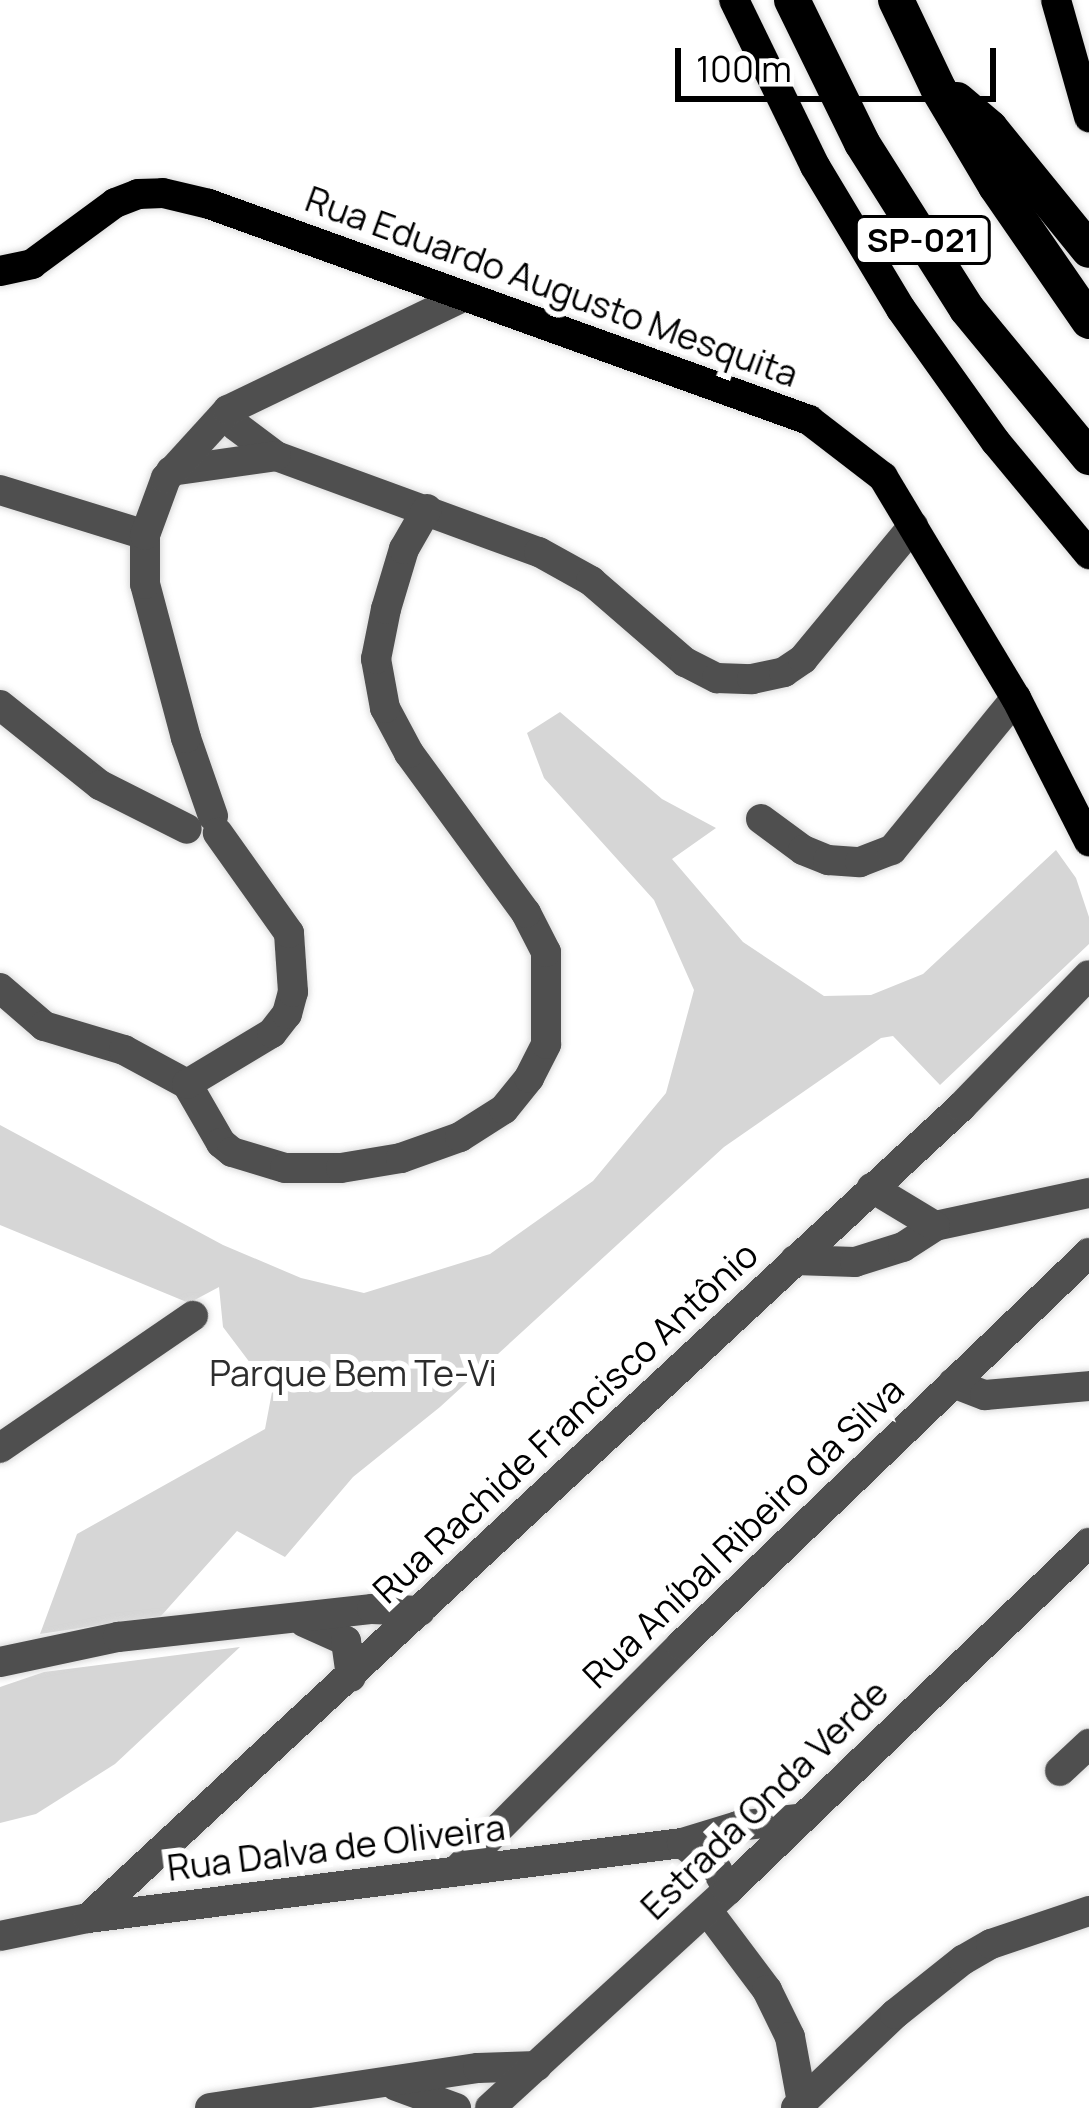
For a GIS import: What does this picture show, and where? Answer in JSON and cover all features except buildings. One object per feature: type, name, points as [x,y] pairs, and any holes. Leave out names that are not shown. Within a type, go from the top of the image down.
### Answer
[{"type":"highway","name":"SP-021","points":[[792,0],[862,143],[968,309],[1089,458]]},
{"type":"highway","name":"SP-021","points":[[896,0],[939,90],[1059,284],[1089,321]]},
{"type":"highway","points":[[939,90],[990,128],[1089,250]]},
{"type":"main road","points":[[734,0],[815,166],[890,292],[996,442],[1089,554]]},
{"type":"main road","points":[[1056,0],[1089,117]]},
{"type":"main road","name":"Rua Eduardo Augusto Mesquita","points":[[0,271],[32,264],[116,203],[138,194],[164,193],[209,204],[461,298],[746,393],[809,420],[883,477],[1016,698],[1089,841]]},
{"type":"street","points":[[187,1084],[272,1033],[287,1014],[293,992],[289,933],[206,826],[145,584],[145,535],[171,472],[228,410],[461,298]]},
{"type":"street","points":[[228,410],[236,427],[276,456],[539,552],[591,581],[685,662],[717,678],[752,679],[784,671],[803,659],[913,526]]},
{"type":"street","points":[[171,472],[276,456]]},
{"type":"street","points":[[0,490],[145,535]]},
{"type":"street","points":[[0,988],[44,1026],[124,1050],[187,1084],[221,1143],[232,1152],[285,1168],[341,1168],[401,1158],[460,1137],[503,1108],[529,1078],[546,1044],[546,952],[526,913],[409,754],[385,708],[376,659],[404,549],[427,509]]},
{"type":"street","points":[[761,819],[803,850],[828,860],[860,862],[892,850],[1016,698]]},
{"type":"street","points":[[0,705],[100,785],[206,826]]},
{"type":"street","name":"Rua Rachide Francisco Antônio","points":[[88,1918],[352,1678],[872,1188],[1089,975]]},
{"type":"street","points":[[872,1188],[935,1226]]},
{"type":"street","points":[[795,1260],[855,1262],[903,1247],[935,1226],[1089,1193]]},
{"type":"street","name":"Rua Aníbal Ribeiro da Silva","points":[[456,1871],[525,1797],[1089,1253]]},
{"type":"street","points":[[0,1448],[193,1316]]},
{"type":"street","points":[[953,1383],[985,1395],[1089,1386]]},
{"type":"street","name":"Estrada Onda Verde","points":[[490,2108],[717,1900],[796,1819],[1089,1543]]},
{"type":"street","points":[[0,1662],[118,1637],[372,1609],[420,1611]]},
{"type":"street","points":[[297,1620],[346,1641],[352,1678]]},
{"type":"street","points":[[1060,1771],[1089,1744]]},
{"type":"street","name":"Rua Dalva de Oliveira","points":[[0,1936],[88,1918],[682,1843],[738,1826],[796,1819]]},
{"type":"street","points":[[682,1843],[717,1870],[717,1900],[790,2037],[801,2106]]},
{"type":"street","points":[[801,2106],[895,2014],[963,1960],[991,1944],[1089,1911]]},
{"type":"street","points":[[209,2108],[390,2085],[478,2068],[536,2066]]},
{"type":"street","points":[[390,2085],[422,2091],[456,2108]]},
{"type":"green space","name":"Parque Bem Te-Vi","points":[[560,712],[662,799],[716,828],[672,859],[743,942],[824,996],[871,995],[923,974],[1056,850],[1076,878],[1089,917],[1089,944],[940,1085],[893,1036],[881,1038],[724,1147],[440,1407],[353,1477],[285,1557],[237,1531],[161,1616],[40,1634],[77,1534],[265,1429],[272,1392],[223,1327],[219,1287],[189,1303],[0,1225],[0,1125],[223,1245],[301,1278],[364,1293],[490,1254],[593,1181],[666,1093],[694,990],[654,900],[544,778],[527,733]]},
{"type":"green space","points":[[240,1647],[115,1764],[36,1814],[0,1823],[0,1687],[44,1672]]}]
